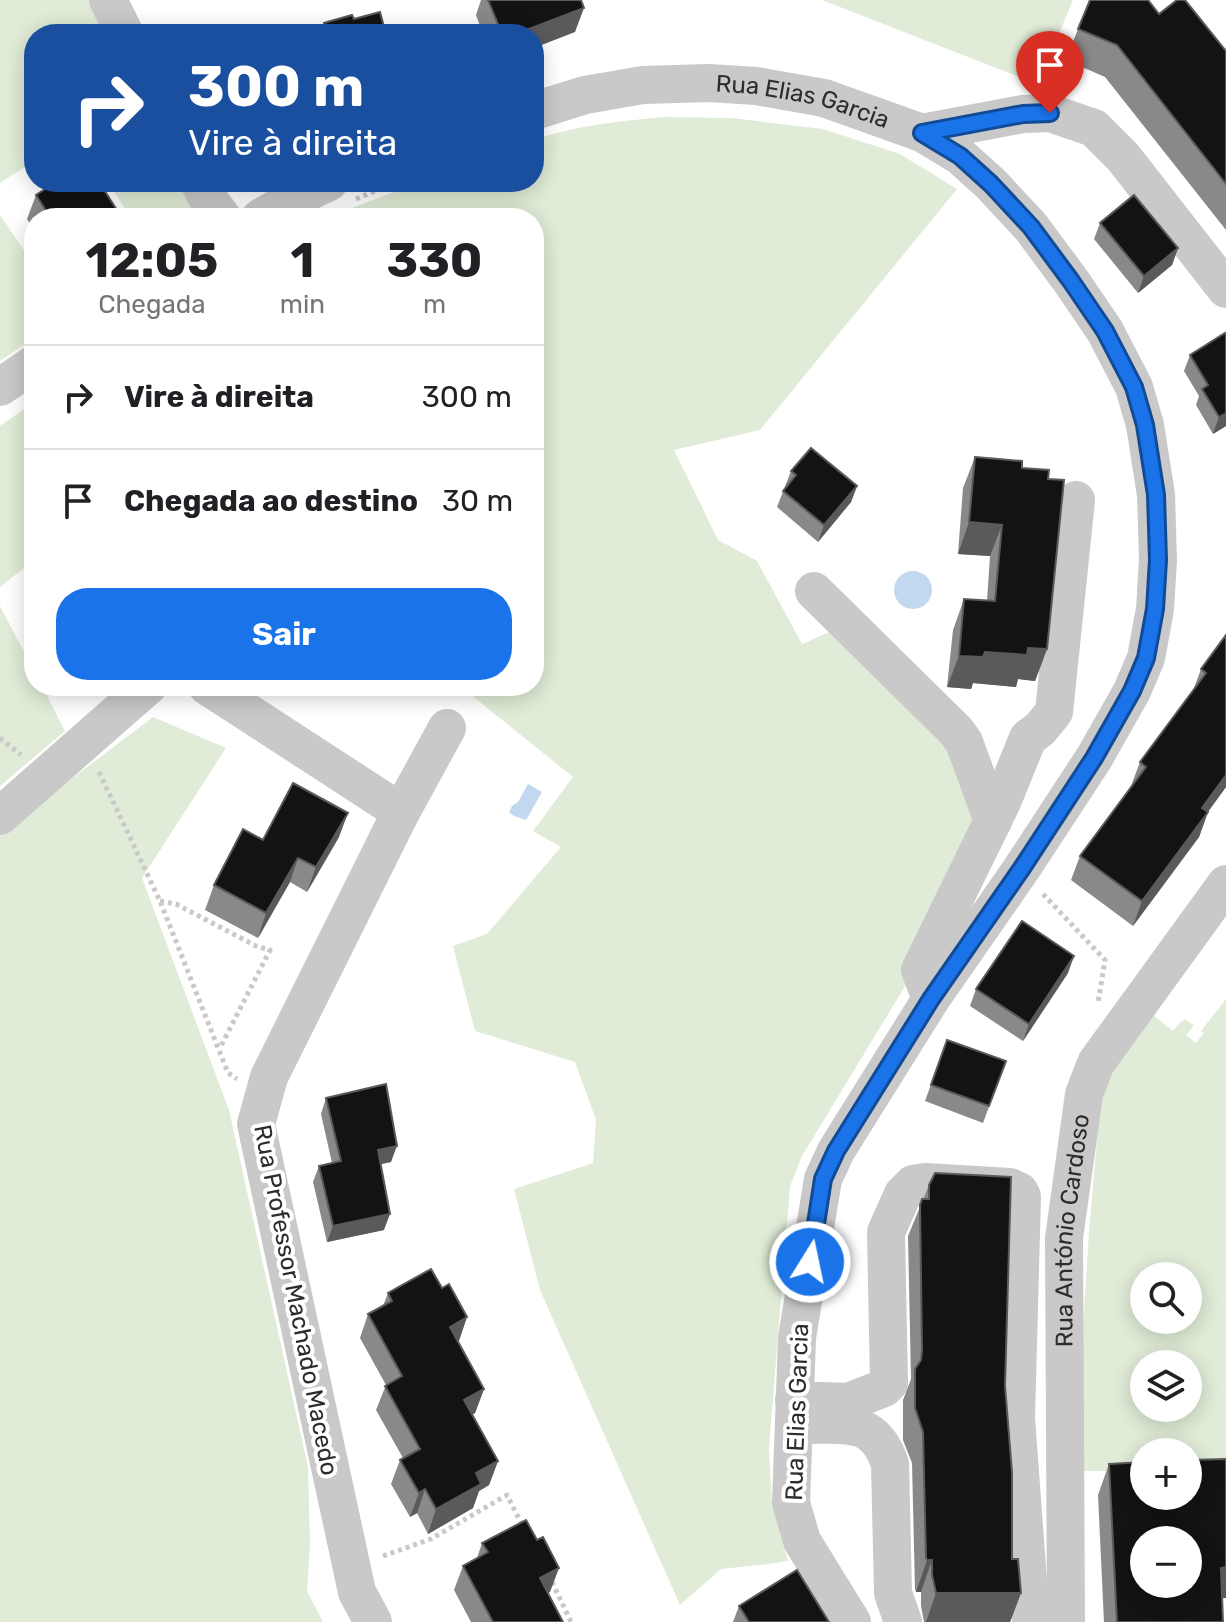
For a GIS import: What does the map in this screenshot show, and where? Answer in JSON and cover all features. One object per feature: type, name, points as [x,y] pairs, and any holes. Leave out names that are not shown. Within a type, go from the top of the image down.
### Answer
[{"type":"street","points":[[108,0],[120,24]]},
{"type":"street","name":"Rua Elias Garcia","points":[[544,108],[585,95],[643,85],[709,83],[756,86],[824,98],[922,133],[960,156],[1031,227],[1105,331],[1134,387],[1145,425],[1156,495],[1158,560],[1155,609],[1146,658],[1132,691],[1094,758],[931,999],[836,1151],[823,1179],[797,1338],[791,1503],[802,1541],[852,1622]]},
{"type":"street","points":[[922,133],[1037,113],[1050,113],[1094,128],[1123,157],[1226,289]]},
{"type":"street","points":[[277,208],[308,192]]},
{"type":"street","points":[[0,387],[24,371]]},
{"type":"street","points":[[931,999],[920,970],[993,821],[1028,738],[1054,712],[1076,500]]},
{"type":"street","points":[[814,591],[956,731],[964,742],[993,821]]},
{"type":"street","points":[[0,816],[137,696]]},
{"type":"street","points":[[222,696],[401,812]]},
{"type":"street","name":"Rua Professor Machado Macedo","points":[[373,1622],[357,1592],[256,1124],[269,1077],[401,812],[447,728]]},
{"type":"street","name":"Rua António Cardoso","points":[[1066,1622],[1064,1238],[1084,1094],[1096,1063],[1226,884]]},
{"type":"street","points":[[794,1413],[848,1402],[884,1388],[889,1383],[886,1232],[903,1194],[913,1184],[1010,1187],[1019,1191],[1022,1196],[1016,1418],[1031,1622]]},
{"type":"street","points":[[794,1413],[856,1426],[873,1435],[885,1449],[890,1464],[893,1593],[903,1622]]},
{"type":"street","points":[[1016,1418],[1063,1413]]},
{"type":"path","points":[[84,742],[160,901],[214,1036]]},
{"type":"path","points":[[1022,868],[1105,960],[1098,1022],[1115,1036]]},
{"type":"path","points":[[160,901],[176,904],[256,946],[270,950],[219,1049]]},
{"type":"path","points":[[352,1567],[431,1539],[507,1495],[524,1529]]},
{"type":"path","points":[[550,1578],[571,1622]]},
{"type":"green space","points":[[0,0],[96,0],[109,24],[24,24],[24,167],[0,183]]},
{"type":"green space","points":[[822,0],[1073,0],[1050,55],[1027,80]]},
{"type":"green space","points":[[665,117],[732,118],[823,129],[900,154],[957,189],[760,430],[674,450],[718,540],[757,561],[802,644],[846,625],[950,740],[985,817],[904,988],[802,1156],[790,1186],[769,1448],[772,1505],[788,1561],[721,1569],[680,1605],[540,1290],[514,1189],[593,1163],[596,1120],[575,1062],[475,1031],[453,946],[487,934],[561,847],[533,831],[573,777],[472,696],[544,696],[544,208],[352,208],[394,192],[544,192],[544,137],[615,122]]},
{"type":"green space","points":[[114,192],[196,192],[204,208],[125,208]]},
{"type":"green space","points":[[0,215],[24,250],[24,345],[0,361]]},
{"type":"green space","points":[[24,409],[24,568],[0,587],[0,426]]},
{"type":"green space","points":[[0,606],[24,652],[24,696],[47,696],[65,731],[0,786]]},
{"type":"green space","points":[[153,717],[226,748],[142,878],[229,1110],[308,1467],[310,1544],[307,1591],[323,1622],[0,1622],[0,833]]},
{"type":"green space","points":[[1226,999],[1226,1472],[1202,1472],[1202,1438],[1130,1438],[1130,1471],[1082,1471],[1080,1374],[1099,1116],[1105,1086],[1153,1015],[1173,1031],[1185,1019],[1194,1025],[1186,1035],[1196,1043],[1204,1033],[1201,1031]]},
{"type":"water","points":[[913,571],[927,576],[932,590],[927,604],[913,609],[899,604],[894,590],[899,576]]},
{"type":"water","points":[[528,784],[542,792],[526,820],[509,812]]},
{"type":"building","points":[[488,0],[581,0],[584,8],[542,24],[498,24]]},
{"type":"building","points":[[1090,0],[1148,0],[1159,14],[1177,0],[1185,0],[1226,51],[1226,184],[1117,45],[1078,29]]},
{"type":"building","points":[[380,12],[383,24],[324,23],[352,15],[354,19]]},
{"type":"building","points":[[41,192],[105,192],[116,208],[44,208],[36,195]]},
{"type":"building","points":[[1134,195],[1178,248],[1144,276],[1100,223]]},
{"type":"building","points":[[1225,333],[1226,413],[1219,417],[1202,389],[1208,385],[1190,355]]},
{"type":"building","points":[[811,448],[857,486],[824,525],[783,491],[796,475],[791,471]]},
{"type":"building","points":[[975,457],[1022,461],[1022,468],[1049,470],[1048,479],[1064,480],[1047,649],[1028,648],[1027,655],[985,652],[983,657],[959,656],[964,599],[995,601],[1002,525],[969,522]]},
{"type":"building","points":[[1226,635],[1226,775],[1202,808],[1208,812],[1142,901],[1080,856],[1146,767],[1140,762],[1206,673],[1201,669]]},
{"type":"building","points":[[293,783],[348,813],[316,867],[298,858],[266,913],[214,885],[243,829],[263,840]]},
{"type":"building","points":[[1022,921],[1074,956],[1029,1024],[976,989]]},
{"type":"building","points":[[947,1040],[1006,1061],[989,1106],[931,1085]]},
{"type":"building","points":[[386,1084],[397,1146],[378,1150],[390,1214],[333,1226],[319,1166],[341,1161],[326,1098]]},
{"type":"building","points":[[935,1173],[1011,1177],[1005,1386],[1012,1472],[1012,1559],[1018,1559],[1021,1593],[936,1593],[932,1560],[926,1558],[923,1432],[915,1408],[915,1369],[922,1351],[920,1205],[922,1199],[929,1199],[929,1185]]},
{"type":"building","points":[[431,1269],[442,1288],[449,1284],[467,1317],[450,1327],[484,1389],[464,1400],[498,1461],[476,1473],[481,1484],[436,1509],[425,1489],[419,1493],[400,1460],[420,1449],[385,1386],[402,1376],[368,1314],[392,1301],[388,1293]]},
{"type":"building","points":[[1226,1459],[1226,1567],[1221,1568],[1223,1622],[1117,1622],[1109,1464],[1130,1463],[1130,1510],[1202,1510],[1202,1460]]},
{"type":"building","points":[[526,1520],[537,1540],[543,1537],[559,1568],[540,1578],[563,1622],[493,1622],[463,1566],[488,1552],[482,1543]]},
{"type":"building","points":[[797,1570],[829,1622],[749,1622],[739,1606]]},
{"type":"route","points":[[810,1262],[823,1179],[836,1151],[931,999],[1094,758],[1132,691],[1146,658],[1155,609],[1158,560],[1156,495],[1145,425],[1134,387],[1105,331],[1031,227],[960,156],[922,133],[1023,114],[1050,113]]}]
